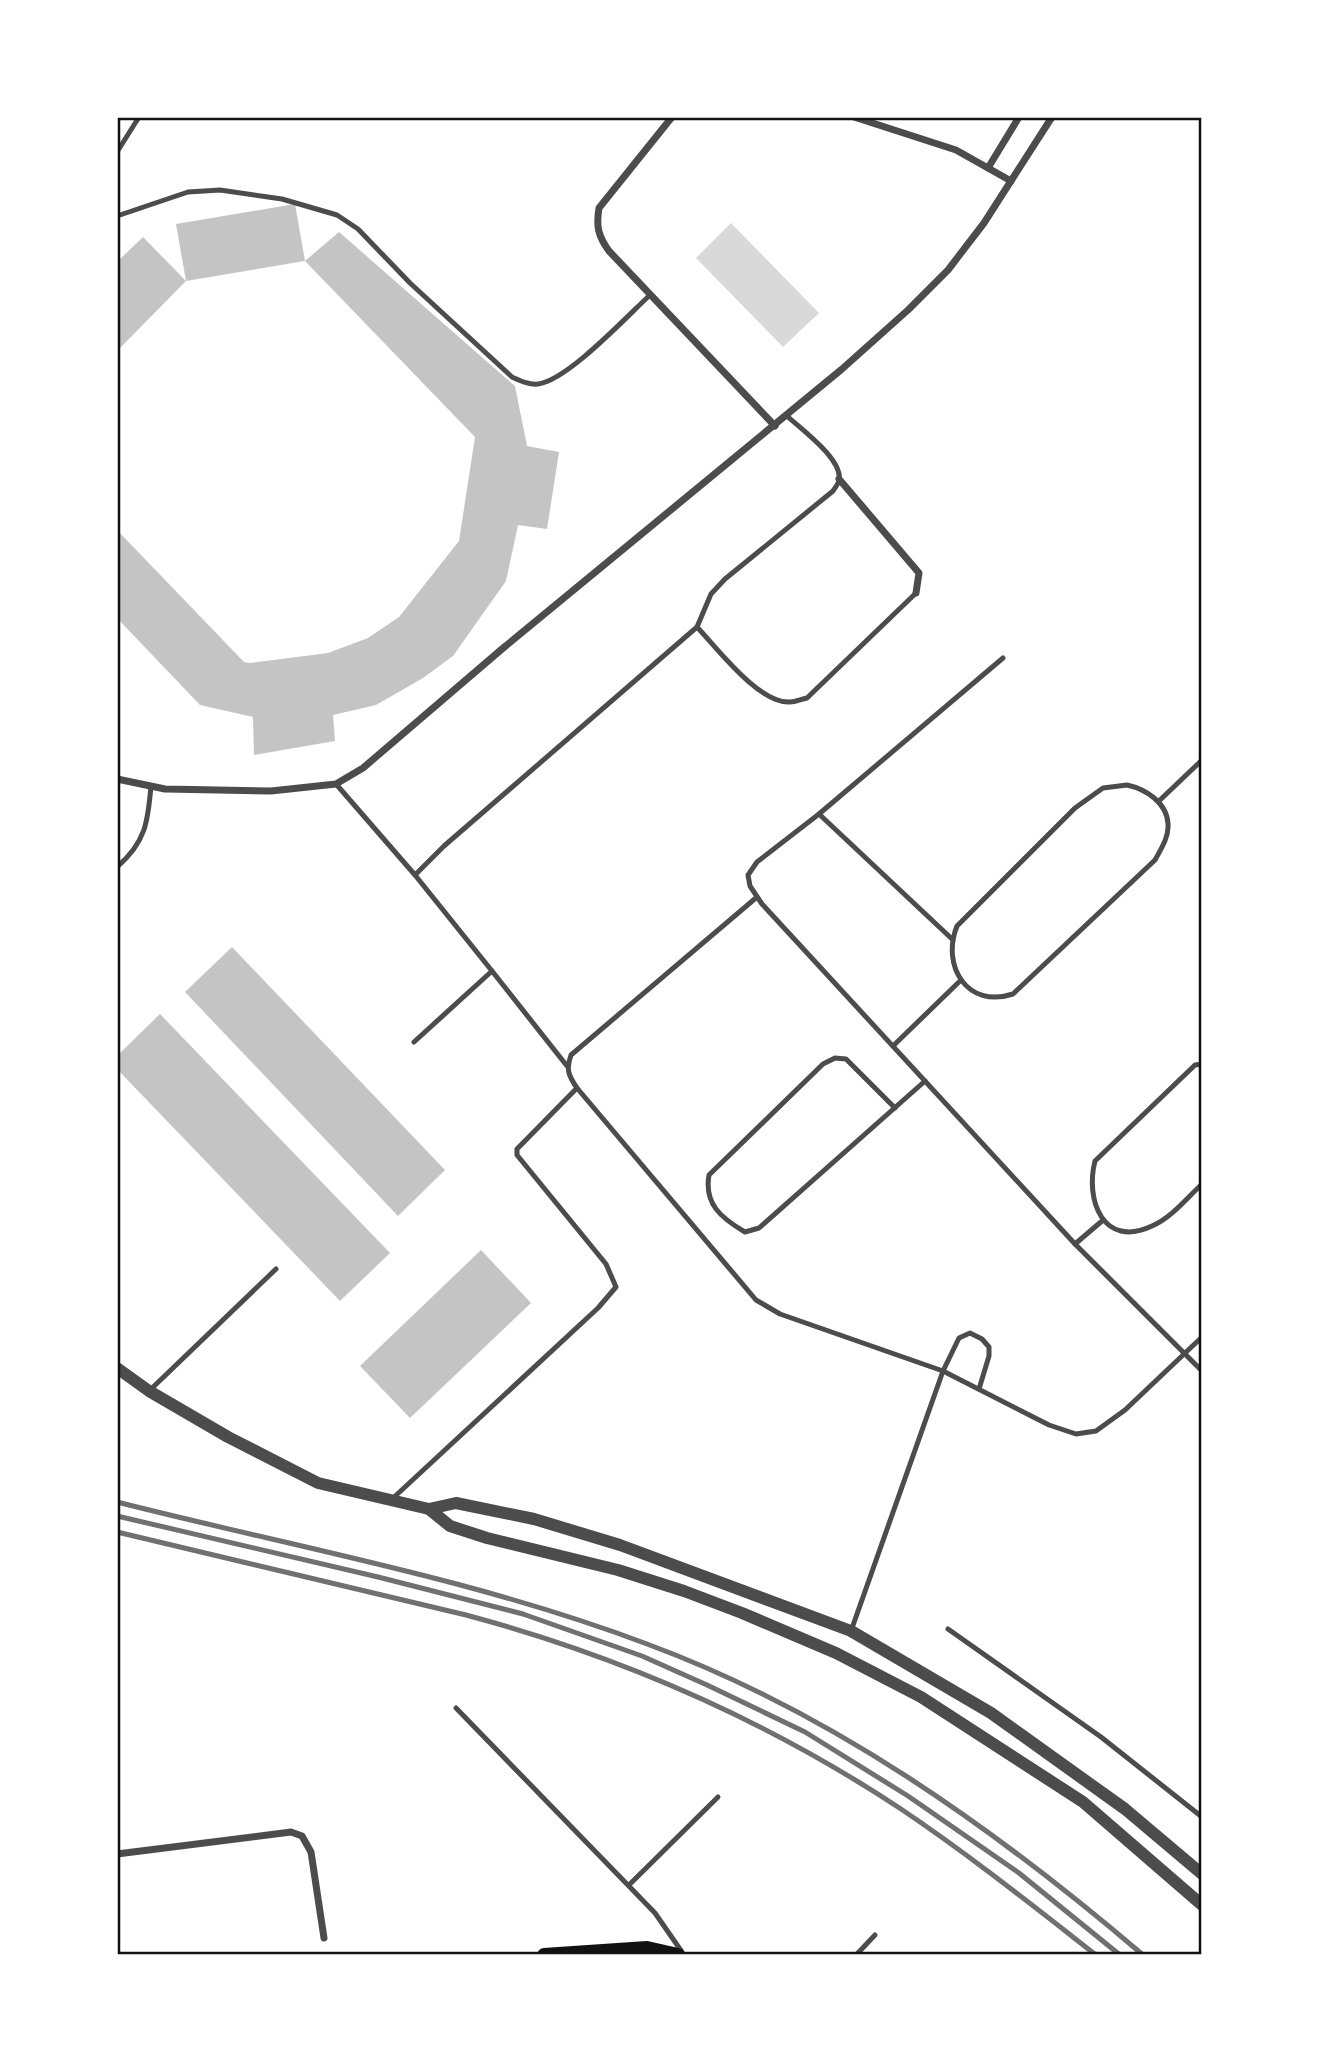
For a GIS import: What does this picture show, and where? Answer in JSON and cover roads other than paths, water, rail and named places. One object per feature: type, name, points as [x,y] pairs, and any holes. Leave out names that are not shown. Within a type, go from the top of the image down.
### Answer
[{"type":"main road","points":[[544,1955],[647,1948],[678,1955]]},
{"type":"street","points":[[672,117],[599,208],[596,225],[600,239],[775,426]]},
{"type":"street","points":[[854,117],[956,150],[1011,181]]},
{"type":"street","points":[[988,168],[1020,117]]},
{"type":"street","points":[[117,779],[165,789],[271,791],[336,784],[363,768],[502,649],[787,416],[842,369],[948,270],[984,223],[1052,117]]},
{"type":"street","points":[[839,479],[919,573],[916,593]]},
{"type":"street","points":[[117,1368],[149,1391],[228,1437],[318,1483],[429,1509],[450,1526],[487,1538],[618,1570],[684,1591],[742,1612],[836,1653],[921,1697],[1083,1802],[1202,1905]]},
{"type":"street","points":[[429,1509],[456,1503],[534,1519],[620,1545],[851,1631],[991,1713],[1125,1809],[1202,1874]]},
{"type":"street","points":[[119,1853],[291,1832],[302,1836],[311,1852],[324,1938]]},
{"type":"lane","points":[[117,152],[139,117]]},
{"type":"lane","points":[[117,216],[188,192],[220,190],[282,198],[337,215],[358,229],[410,283],[512,377],[531,384],[542,384],[561,374],[650,295]]},
{"type":"lane","points":[[415,875],[454,837],[697,627],[711,594],[724,579],[833,491],[839,479],[837,468],[830,456],[787,416]]},
{"type":"lane","points":[[697,627],[754,686],[773,698],[789,702],[807,698],[916,593]]},
{"type":"lane","points":[[1003,658],[819,814],[757,862],[748,875],[750,886],[757,897],[1075,1244],[1202,1371]]},
{"type":"lane","points":[[1159,802],[1202,760]]},
{"type":"lane","points":[[336,784],[415,875],[492,971],[567,1066],[569,1076],[577,1087],[756,1300],[780,1314],[943,1371],[1049,1425],[1076,1434],[1096,1432],[1125,1410],[1202,1337]]},
{"type":"lane","points":[[1127,785],[1141,788],[1159,802],[1168,822],[1166,839],[1155,860],[1013,994],[998,999],[984,997],[969,990],[961,980],[951,956],[952,939],[957,926],[1075,808],[1103,788],[1127,785]]},
{"type":"lane","points":[[117,867],[135,847],[148,824],[150,786]]},
{"type":"lane","points":[[819,814],[952,939]]},
{"type":"lane","points":[[567,1066],[571,1055],[757,897]]},
{"type":"lane","points":[[414,1042],[492,971]]},
{"type":"lane","points":[[893,1046],[961,980]]},
{"type":"lane","points":[[895,1108],[846,1059],[835,1058],[824,1064],[709,1175],[706,1190],[711,1204],[746,1232],[759,1228],[895,1108],[925,1081]]},
{"type":"lane","points":[[1202,1064],[1195,1065],[1095,1161],[1090,1179],[1094,1204],[1102,1221],[1112,1228],[1138,1231],[1164,1220],[1202,1184]]},
{"type":"lane","points":[[391,1500],[598,1308],[616,1287],[606,1264],[517,1155],[517,1149],[577,1087]]},
{"type":"lane","points":[[1075,1244],[1102,1221]]},
{"type":"lane","points":[[149,1391],[276,1269]]},
{"type":"lane","points":[[851,1631],[943,1371],[959,1338],[970,1333],[982,1339],[989,1347],[979,1389]]},
{"type":"lane","points":[[948,1629],[1101,1737],[1202,1818]]},
{"type":"lane","points":[[456,1708],[655,1913],[684,1955]]},
{"type":"lane","points":[[629,1885],[718,1797]]},
{"type":"lane","points":[[856,1955],[875,1935]]},
{"type":"railway","points":[[117,1502],[450,1582],[517,1601],[647,1644],[715,1672],[781,1703],[908,1777],[1029,1862],[1143,1955]]},
{"type":"railway","points":[[117,1516],[523,1614],[642,1656],[805,1732],[908,1796],[1019,1873],[1120,1955]]},
{"type":"railway","points":[[117,1532],[523,1631],[580,1650],[691,1694],[798,1747],[901,1809],[1096,1955]]}]
